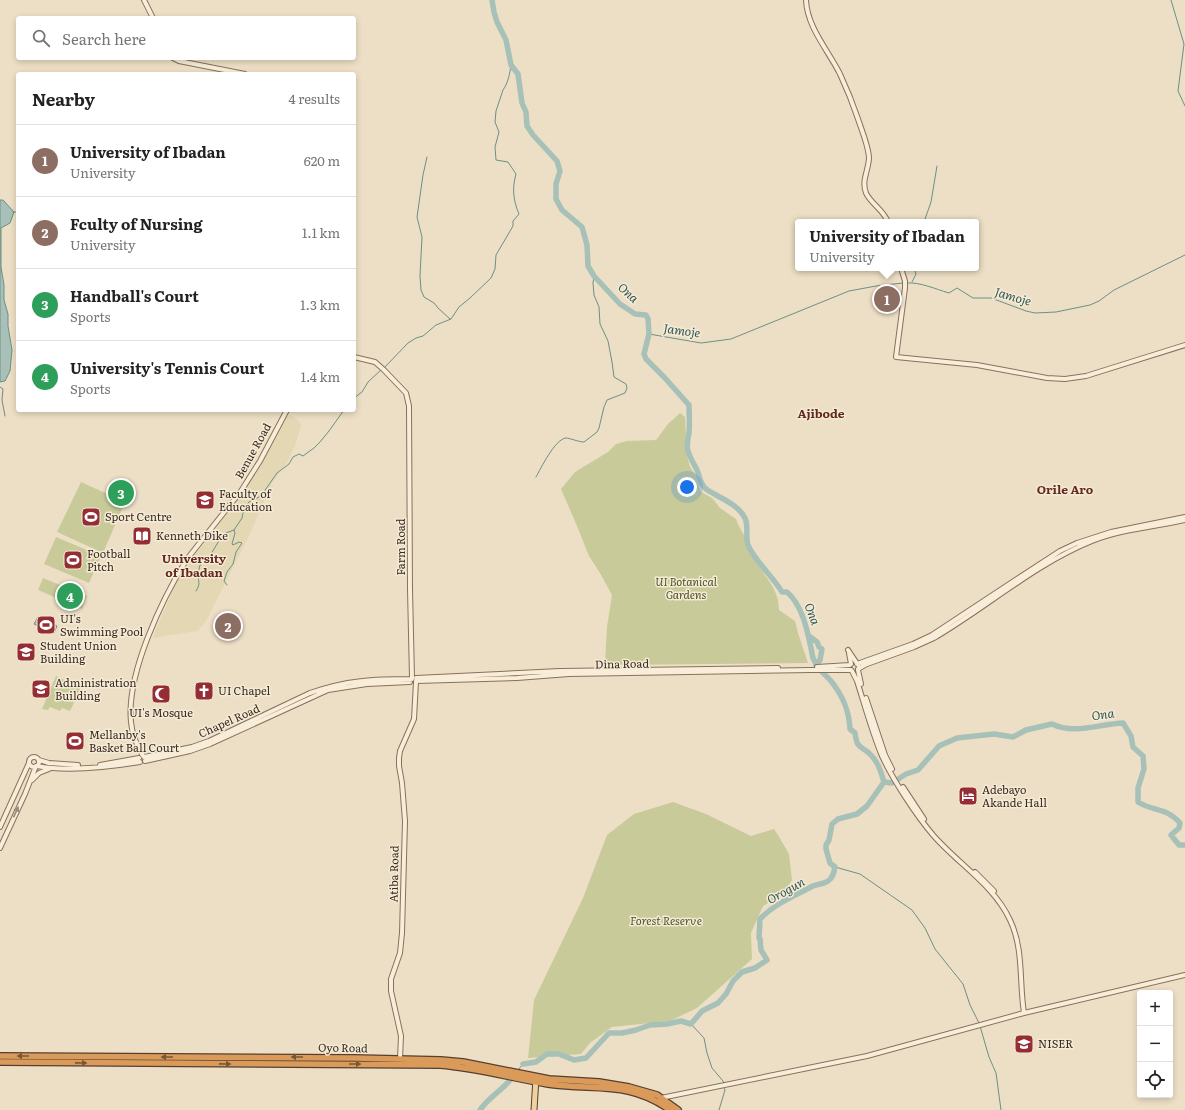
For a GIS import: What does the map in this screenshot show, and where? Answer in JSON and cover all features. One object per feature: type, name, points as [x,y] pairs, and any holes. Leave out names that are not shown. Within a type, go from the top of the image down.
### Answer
[{"type":"highway","name":"Oyo Road","points":[[0,1056],[400,1059],[452,1064],[536,1080],[599,1082],[620,1085],[638,1089],[678,1110]]},
{"type":"highway","name":"Oyo Road","points":[[0,1062],[306,1065],[452,1064]]},
{"type":"highway","name":"Oyo Road","points":[[659,1100],[670,1110]]},
{"type":"main road","points":[[534,1110],[536,1080]]},
{"type":"street","points":[[144,0],[152,16]]},
{"type":"street","points":[[806,0],[809,16],[817,35],[840,74],[858,118],[869,158],[864,181],[867,194],[886,219]]},
{"type":"street","points":[[179,60],[236,72]]},
{"type":"street","points":[[902,271],[905,288],[896,358],[977,365],[1047,378],[1064,379],[1086,376],[1185,345]]},
{"type":"street","name":"Farm Road","points":[[356,358],[374,362],[395,380],[406,393],[408,399],[410,418],[410,589],[412,669],[414,680]]},
{"type":"street","name":"Benue Road","points":[[142,759],[132,730],[130,709],[135,682],[146,642],[160,609],[180,570],[241,491],[260,461],[286,412]]},
{"type":"street","points":[[851,668],[856,663],[913,644],[932,635],[1060,551],[1077,543],[1111,532],[1185,519]]},
{"type":"street","points":[[851,668],[855,672],[867,664],[934,638],[1062,554],[1094,540],[1110,535],[1185,519]]},
{"type":"street","points":[[892,772],[885,755],[858,670],[859,666],[848,650],[851,668],[857,681],[882,756],[892,772],[903,789],[937,836],[987,883],[1006,906],[1017,931],[1021,947],[1025,1012]]},
{"type":"street","name":"Dina Road","points":[[414,680],[560,670],[851,668]]},
{"type":"street","name":"Atiba Road","points":[[400,1059],[401,1036],[391,991],[391,979],[400,953],[402,933],[405,822],[399,758],[400,751],[414,718],[414,680]]},
{"type":"street","name":"Chapel Road","points":[[39,760],[49,763],[97,765],[190,751],[210,744],[328,690],[367,684],[414,680]]},
{"type":"street","points":[[0,827],[30,759],[36,757],[39,760],[0,848]]},
{"type":"street","name":"Chapel Road","points":[[36,766],[51,768],[107,767],[142,759]]},
{"type":"street","points":[[29,763],[32,766],[36,766]]},
{"type":"street","points":[[30,782],[39,773],[51,768]]},
{"type":"street","points":[[659,1100],[867,1056],[1025,1012],[1185,975]]},
{"type":"shaded area","points":[[291,415],[300,422],[301,426],[295,446],[286,464],[272,483],[250,534],[205,623],[197,631],[153,638],[178,579],[192,558],[247,487],[275,440],[286,417]]},
{"type":"green space","name":"UI Botanical Gardens","points":[[680,413],[685,417],[687,456],[690,467],[697,477],[701,492],[712,498],[720,508],[736,519],[757,563],[775,591],[779,610],[795,621],[808,663],[605,665],[607,627],[612,595],[589,556],[561,489],[575,472],[608,452],[616,444],[627,441],[656,440],[668,424]]},
{"type":"green space","name":"Sport Centre","points":[[81,482],[125,502],[103,553],[57,532]]},
{"type":"green space","name":"Football Pitch","points":[[56,537],[101,556],[89,583],[44,564]]},
{"type":"green space","points":[[43,578],[87,596],[82,609],[38,590]]},
{"type":"green space","points":[[56,676],[81,688],[70,711],[62,708],[60,711],[50,707],[48,710],[42,709]]},
{"type":"green space","name":"Forest Reserve","points":[[673,802],[706,814],[751,836],[774,829],[789,854],[792,880],[782,895],[763,906],[751,933],[752,959],[697,1008],[670,1021],[612,1027],[590,1043],[581,1054],[528,1058],[534,1000],[583,898],[607,835],[634,814]]},
{"type":"water","points":[[0,200],[3,200],[14,212],[10,223],[1,228],[1,267],[4,285],[4,300],[8,314],[8,326],[12,350],[10,371],[5,381],[0,382]]},
{"type":"water","name":"UI's Swimming Pool","points":[[38,617],[57,626],[54,633],[34,624]]},
{"type":"waterway","name":"Ona","points":[[492,0],[497,22],[506,40],[511,65],[518,74],[522,103],[526,112],[527,126],[533,135],[557,161],[560,171],[556,184],[556,199],[562,210],[582,227],[587,245],[588,266],[594,276],[620,304],[635,314],[646,315],[648,319],[649,334],[644,354],[646,359],[689,405],[689,433],[687,448],[701,483],[706,489],[727,501],[742,513],[747,525],[747,542],[751,551],[782,592],[787,592],[797,604],[806,625],[812,656],[820,669],[839,692],[847,709],[850,729],[855,733],[859,746],[869,753],[875,760],[884,782]]},
{"type":"waterway","points":[[1171,0],[1184,44],[1178,91],[1185,106]]},
{"type":"waterway","points":[[384,368],[408,343],[423,336],[436,325],[451,319],[459,307],[491,278],[495,269],[496,255],[513,226],[513,221],[519,214],[515,204],[514,194],[516,174],[508,162],[496,160],[495,147],[499,132],[495,122],[496,111],[511,65]]},
{"type":"waterway","points":[[427,157],[417,217],[422,237],[420,276],[421,290],[424,297],[434,303],[450,319]]},
{"type":"waterway","points":[[925,219],[931,202],[937,166]]},
{"type":"waterway","name":"Jamoje","points":[[906,283],[923,285],[949,293],[957,288],[973,298],[991,298],[1035,313],[1056,312],[1090,305],[1099,301],[1114,290],[1185,255]]},
{"type":"waterway","points":[[912,282],[916,274],[915,271]]},
{"type":"waterway","points":[[536,477],[557,443],[566,438],[584,442],[597,432],[607,400],[625,393],[627,388],[626,384],[614,377],[608,341],[600,324],[599,307],[594,295],[594,276]]},
{"type":"waterway","name":"Jamoje","points":[[649,334],[701,343],[731,339],[849,291],[903,283]]},
{"type":"waterway","points":[[356,396],[362,392],[368,382],[381,370]]},
{"type":"waterway","points":[[0,387],[3,389],[2,400],[5,416]]},
{"type":"waterway","points":[[196,591],[199,585],[198,575],[200,565],[208,559],[223,534],[234,530],[242,518],[244,508],[249,502],[261,496],[277,473],[289,464],[293,457],[299,454],[303,456],[314,448],[343,412]]},
{"type":"waterway","points":[[227,585],[224,581],[227,572],[233,564],[236,552],[242,543],[239,542],[233,545],[232,544],[235,533],[234,530]]},
{"type":"waterway","name":"Ona","points":[[809,636],[817,642],[819,647],[822,649],[820,660],[816,665]]},
{"type":"waterway","name":"Ona","points":[[884,782],[892,783],[906,774],[918,770],[939,746],[957,738],[994,734],[1013,737],[1026,730],[1052,724],[1069,729],[1078,729],[1123,723],[1131,736],[1133,747],[1143,756],[1144,769],[1138,788],[1138,802],[1170,814],[1175,818],[1180,823],[1179,828],[1171,835],[1179,845],[1185,845]]},
{"type":"waterway","name":"Orogun","points":[[523,1064],[536,1062],[547,1054],[559,1054],[574,1060],[586,1058],[609,1033],[622,1033],[650,1025],[681,1021],[691,1024],[702,1011],[718,1003],[726,994],[733,981],[742,972],[755,968],[767,960],[761,950],[759,938],[760,919],[785,900],[813,886],[830,880],[835,867],[830,863],[826,845],[829,840],[832,824],[838,819],[857,814],[867,806],[884,782]]},
{"type":"waterway","points":[[835,867],[860,874],[912,910],[925,928],[935,949],[963,984],[970,1005],[979,1023]]},
{"type":"waterway","points":[[691,1024],[704,1038],[712,1068],[724,1084]]},
{"type":"waterway","points":[[980,1026],[989,1057],[996,1073],[1001,1110]]},
{"type":"waterway","name":"Orogun","points":[[518,1070],[523,1064]]},
{"type":"waterway","name":"Orogun","points":[[480,1110],[510,1080]]},
{"type":"waterway","points":[[719,1110],[725,1090],[724,1088]]},
{"type":"place","name":"University of Ibadan","points":[[887,299]]},
{"type":"place","name":"Handball's Court","points":[[121,493]]},
{"type":"place","name":"Faculty of Education","points":[[205,500]]},
{"type":"place","name":"Sport Centre","points":[[91,517]]},
{"type":"place","name":"Kenneth Dike","points":[[142,536]]},
{"type":"place","name":"Football Pitch","points":[[73,560]]},
{"type":"place","name":"University's Tennis Court","points":[[70,596]]},
{"type":"place","name":"UI's Swimming Pool","points":[[46,625]]},
{"type":"place","name":"Fculty of Nursing","points":[[228,626]]},
{"type":"place","name":"Student Union Building","points":[[26,652]]},
{"type":"place","name":"Administration Building","points":[[41,689]]},
{"type":"place","name":"UI Chapel","points":[[204,691]]},
{"type":"place","name":"UI's Mosque","points":[[161,694]]},
{"type":"place","name":"Mellanby's Basket Ball Court","points":[[75,741]]},
{"type":"place","name":"Adebayo Akande Hall","points":[[968,796]]},
{"type":"place","name":"NISER","points":[[1024,1044]]},
{"type":"district","name":"Ajibode","points":[[821,414]]},
{"type":"district","name":"Orile Aro","points":[[1065,490]]},
{"type":"district","name":"University of Ibadan","points":[[194,566]]}]
